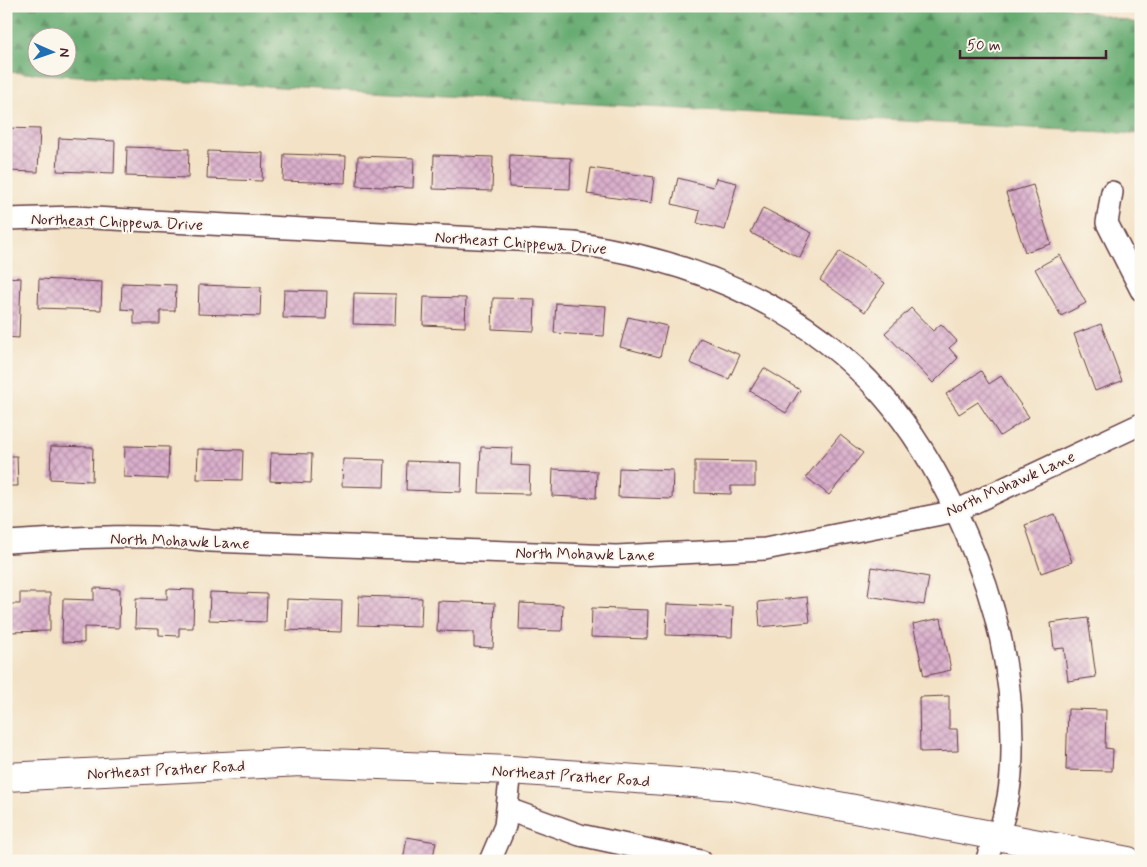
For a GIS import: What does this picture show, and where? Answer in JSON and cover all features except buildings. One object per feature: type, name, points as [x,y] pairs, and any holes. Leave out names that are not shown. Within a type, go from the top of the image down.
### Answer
[{"type":"main road","name":"Northeast Prather Road","points":[[6,777],[300,762],[511,770],[734,786],[998,834],[1128,861]]},
{"type":"street","points":[[1112,192],[1106,223],[1141,290]]},
{"type":"street","name":"Northeast Chippewa Drive","points":[[6,219],[74,217],[574,243],[624,250],[673,263],[704,274],[750,295],[794,320],[834,350],[883,396],[916,441],[956,511],[978,562],[1000,626],[1007,665],[1012,717],[1012,752],[1006,805],[998,834],[988,851],[987,861]]},
{"type":"street","name":"North Mohawk Lane","points":[[6,542],[92,537],[163,537],[211,541],[616,556],[765,549],[956,511],[1141,424]]},
{"type":"street","points":[[490,861],[505,826],[511,770]]},
{"type":"street","points":[[508,809],[580,835],[701,861]]},
{"type":"green space","points":[[6,6],[717,6],[726,11],[908,6],[1062,6],[1141,24],[1141,134],[78,76],[78,28],[28,28],[28,73],[6,72]]}]
